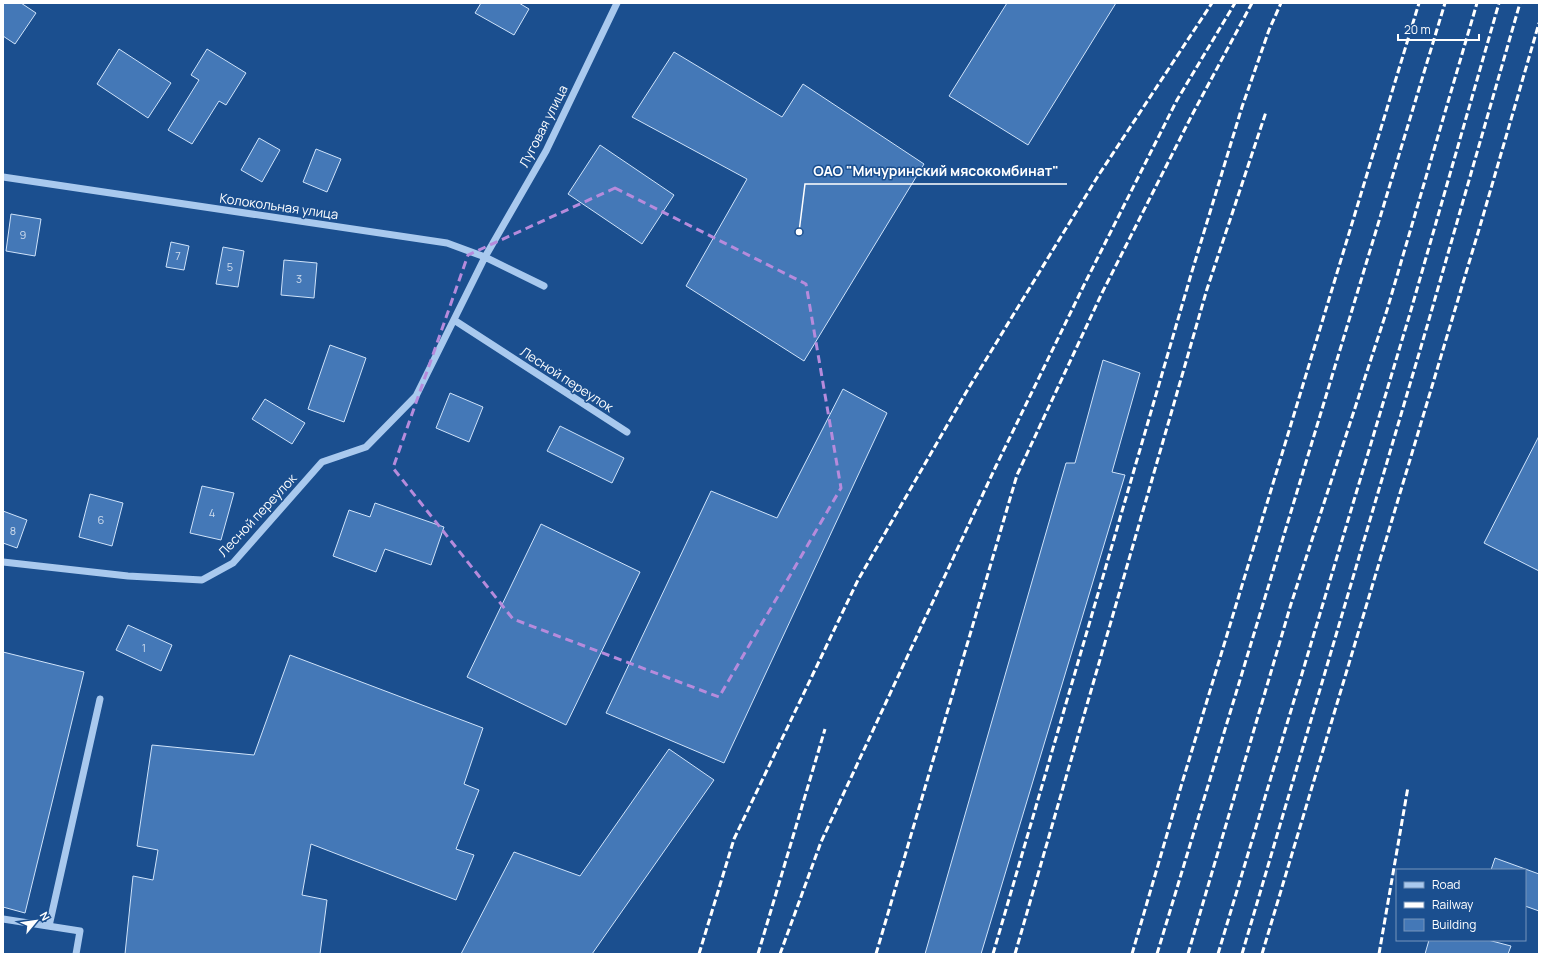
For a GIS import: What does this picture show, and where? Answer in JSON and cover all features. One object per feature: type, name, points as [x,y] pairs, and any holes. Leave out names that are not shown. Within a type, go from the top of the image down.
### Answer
[{"type":"street","name":"Луговая улица","points":[[485,257],[546,151],[617,3]]},
{"type":"street","name":"Колокольная улица","points":[[3,177],[448,243],[485,257],[544,286]]},
{"type":"street","name":"Лесной переулок","points":[[3,562],[128,576],[202,580],[233,563],[322,462],[366,447],[416,396],[485,257]]},
{"type":"street","name":"Лесной переулок","points":[[454,320],[627,432]]},
{"type":"street","points":[[49,926],[100,699]]},
{"type":"street","points":[[3,919],[80,931],[76,954]]},
{"type":"highlighted area","points":[[615,188],[806,284],[841,488],[719,697],[513,619],[393,468],[468,255]]},
{"type":"building","points":[[3,3],[21,3],[36,13],[15,44],[3,36]]},
{"type":"building","points":[[481,3],[519,3],[529,9],[514,35],[475,13]]},
{"type":"building","points":[[1007,3],[1116,3],[1028,145],[949,96]]},
{"type":"building","points":[[119,49],[171,83],[148,118],[97,84]]},
{"type":"building","points":[[207,49],[246,73],[226,105],[219,101],[192,144],[168,130],[199,80],[191,75]]},
{"type":"building","points":[[674,52],[782,117],[803,84],[924,164],[804,361],[686,286],[747,179],[632,117]]},
{"type":"building","points":[[259,138],[280,150],[262,182],[241,170]]},
{"type":"building","points":[[600,145],[674,195],[642,244],[568,194]]},
{"type":"building","points":[[316,149],[341,159],[327,192],[303,182]]},
{"type":"building","points":[[11,214],[41,219],[35,256],[6,251]]},
{"type":"building","points":[[171,242],[189,246],[184,270],[166,267]]},
{"type":"building","points":[[223,247],[244,251],[238,287],[216,284]]},
{"type":"building","points":[[284,260],[317,263],[314,298],[281,295]]},
{"type":"building","points":[[330,345],[366,358],[344,422],[308,409]]},
{"type":"building","points":[[1103,360],[1140,373],[1112,472],[1125,475],[981,954],[925,954],[1066,463],[1075,463]]},
{"type":"building","points":[[843,389],[887,413],[724,763],[606,713],[711,491],[777,518]]},
{"type":"building","points":[[450,393],[483,407],[469,442],[436,428]]},
{"type":"building","points":[[265,399],[305,423],[292,444],[252,419]]},
{"type":"building","points":[[560,426],[624,458],[612,483],[547,451]]},
{"type":"building","points":[[1539,436],[1539,571],[1484,543]]},
{"type":"building","points":[[202,486],[234,493],[221,540],[190,533]]},
{"type":"building","points":[[90,494],[123,503],[112,546],[79,537]]},
{"type":"building","points":[[375,503],[444,527],[431,565],[385,549],[376,572],[333,556],[349,510],[370,517]]},
{"type":"building","points":[[3,511],[27,520],[17,548],[3,543]]},
{"type":"building","points":[[541,524],[640,572],[566,725],[467,677]]},
{"type":"building","points":[[128,625],[172,645],[161,671],[116,650]]},
{"type":"building","points":[[3,652],[84,672],[25,913],[3,907]]},
{"type":"building","points":[[290,655],[483,728],[464,784],[479,790],[456,849],[474,855],[456,900],[311,844],[302,895],[327,900],[320,954],[125,954],[133,876],[153,880],[158,850],[137,846],[152,745],[254,755]]},
{"type":"building","points":[[669,749],[714,780],[592,954],[461,954],[514,852],[580,876]]},
{"type":"building","points":[[1495,858],[1525,869],[1491,869]]},
{"type":"building","points":[[1526,869],[1539,874],[1539,911],[1526,906]]},
{"type":"building","points":[[1429,941],[1492,941],[1511,946],[1508,954],[1425,954]]},
{"type":"railway","points":[[699,954],[734,839],[858,580],[968,389],[1098,176],[1212,3]]},
{"type":"railway","points":[[780,954],[821,842],[996,466],[1085,283],[1177,100],[1235,3]]},
{"type":"railway","points":[[876,954],[1017,475],[1102,293],[1192,115],[1252,3]]},
{"type":"railway","points":[[993,954],[1190,278],[1242,107],[1269,30],[1281,3]]},
{"type":"railway","points":[[1132,954],[1182,783],[1419,3]]},
{"type":"railway","points":[[1157,954],[1445,3]]},
{"type":"railway","points":[[1188,954],[1291,604],[1387,310],[1477,3]]},
{"type":"railway","points":[[1218,954],[1411,310],[1499,3]]},
{"type":"railway","points":[[1242,954],[1428,323],[1520,3]]},
{"type":"railway","points":[[1262,954],[1483,216],[1539,23]]},
{"type":"railway","points":[[1015,954],[1207,289],[1266,112]]},
{"type":"railway","points":[[758,954],[825,729]]},
{"type":"railway","points":[[1379,954],[1408,787]]},
{"type":"place","name":"ОАО \"Мичуринский мясокомбинат\"","points":[[799,232]]}]
